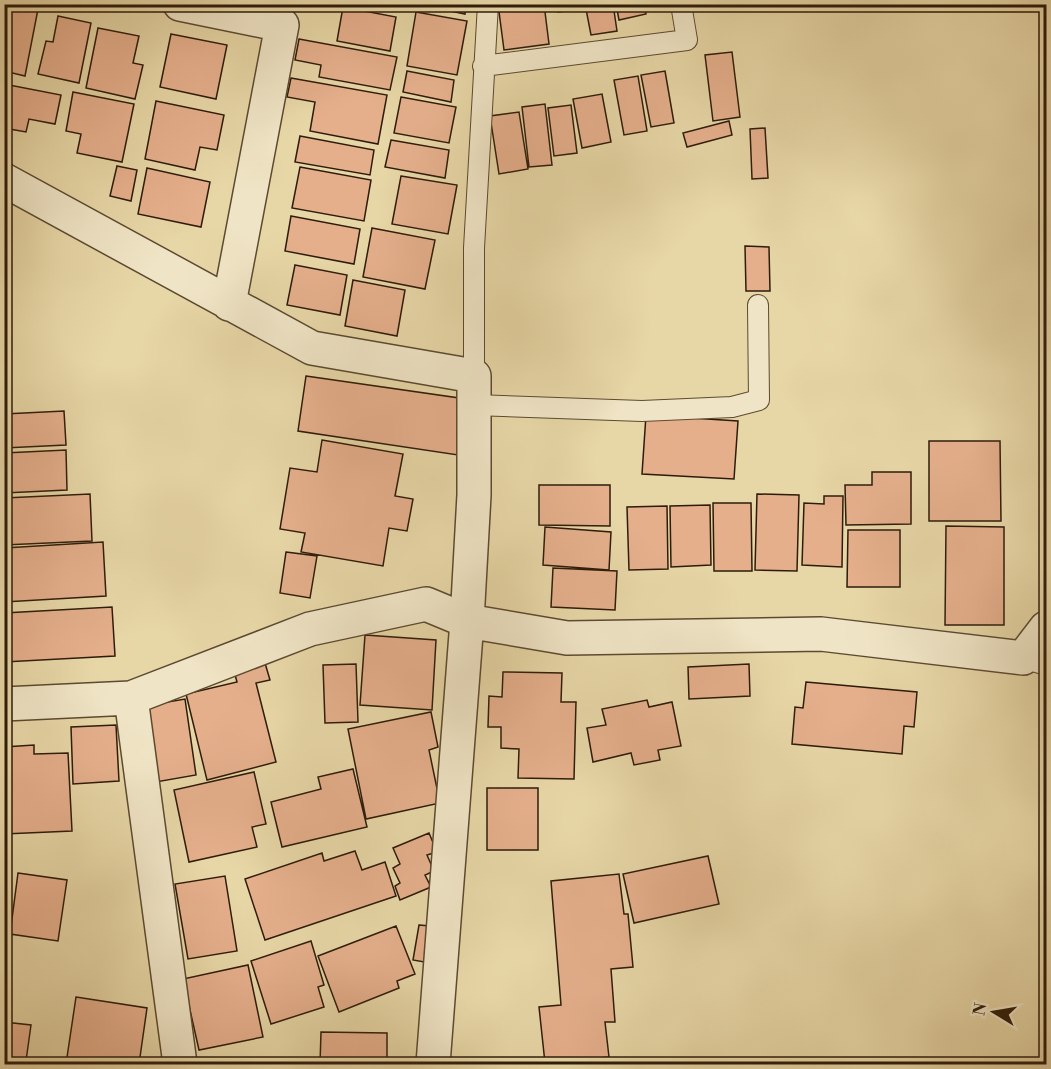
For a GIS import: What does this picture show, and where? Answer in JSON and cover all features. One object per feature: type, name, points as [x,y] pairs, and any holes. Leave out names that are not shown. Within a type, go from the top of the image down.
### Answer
[{"type":"street","points":[[180,4],[282,25],[229,304]]},
{"type":"street","points":[[4,180],[312,348],[474,390],[474,495],[467,621],[433,1065]]},
{"type":"street","points":[[4,704],[131,698],[321,627],[426,603],[467,621],[567,638],[820,634],[1035,662],[1047,628]]},
{"type":"street","points":[[131,698],[180,1065]]},
{"type":"lane","points":[[488,4],[474,248],[474,390],[642,411],[732,407],[759,400],[758,305]]},
{"type":"lane","points":[[483,66],[687,40],[681,4]]},
{"type":"building","points":[[4,4],[39,4],[25,76],[4,71]]},
{"type":"building","points":[[367,4],[396,4],[395,10]]},
{"type":"building","points":[[417,4],[466,4],[465,14]]},
{"type":"building","points":[[498,4],[544,4],[549,44],[504,50]]},
{"type":"building","points":[[557,4],[583,4],[583,9],[558,12]]},
{"type":"building","points":[[585,4],[613,4],[617,31],[591,35]]},
{"type":"building","points":[[616,4],[644,4],[646,14],[619,20]]},
{"type":"building","points":[[343,7],[396,17],[390,51],[337,41]]},
{"type":"building","points":[[416,12],[467,21],[457,75],[407,66]]},
{"type":"building","points":[[58,16],[91,23],[79,83],[38,74],[46,41],[53,42]]},
{"type":"building","points":[[98,28],[139,36],[133,63],[143,65],[135,99],[86,88]]},
{"type":"building","points":[[171,34],[227,45],[216,99],[160,87]]},
{"type":"building","points":[[299,39],[397,57],[390,90],[319,77],[321,65],[295,60]]},
{"type":"building","points":[[732,52],[740,117],[713,121],[705,55]]},
{"type":"building","points":[[407,71],[454,80],[451,102],[403,92]]},
{"type":"building","points":[[665,71],[674,123],[651,127],[641,75]]},
{"type":"building","points":[[638,76],[647,131],[624,135],[614,80]]},
{"type":"building","points":[[291,78],[387,95],[378,144],[310,131],[315,102],[287,97]]},
{"type":"building","points":[[4,84],[61,95],[55,124],[29,119],[26,132],[4,128]]},
{"type":"building","points":[[73,92],[134,104],[122,162],[77,153],[81,134],[66,131]]},
{"type":"building","points":[[602,94],[611,142],[582,148],[573,99]]},
{"type":"building","points":[[401,97],[456,107],[449,143],[394,133]]},
{"type":"building","points":[[156,101],[224,115],[217,150],[200,147],[195,170],[145,159]]},
{"type":"building","points":[[545,104],[552,165],[529,167],[522,107]]},
{"type":"building","points":[[571,105],[577,153],[554,156],[548,108]]},
{"type":"building","points":[[519,112],[528,169],[499,174],[490,116]]},
{"type":"building","points":[[729,121],[732,135],[687,147],[683,133]]},
{"type":"building","points":[[765,128],[768,178],[752,179],[750,129]]},
{"type":"building","points":[[300,136],[374,150],[370,175],[295,162]]},
{"type":"building","points":[[391,140],[449,150],[445,178],[385,167]]},
{"type":"building","points":[[117,166],[137,170],[131,201],[110,196]]},
{"type":"building","points":[[300,167],[371,180],[364,221],[292,208]]},
{"type":"building","points":[[147,168],[210,182],[201,227],[138,214]]},
{"type":"building","points":[[401,176],[457,185],[448,234],[392,224]]},
{"type":"building","points":[[291,216],[360,229],[354,264],[285,251]]},
{"type":"building","points":[[372,228],[435,240],[425,289],[363,277]]},
{"type":"building","points":[[745,246],[769,247],[770,291],[746,291]]},
{"type":"building","points":[[295,265],[347,275],[340,315],[287,305]]},
{"type":"building","points":[[353,280],[405,290],[397,336],[345,326]]},
{"type":"building","points":[[306,376],[466,399],[458,455],[298,431]]},
{"type":"building","points":[[64,411],[66,445],[4,448],[4,414]]},
{"type":"building","points":[[646,415],[738,421],[734,479],[642,474]]},
{"type":"building","points":[[322,440],[403,454],[395,496],[413,499],[407,531],[389,528],[383,566],[301,552],[305,533],[280,529],[290,468],[317,472]]},
{"type":"building","points":[[929,441],[1000,441],[1001,521],[929,521]]},
{"type":"building","points":[[66,450],[67,490],[4,493],[4,453]]},
{"type":"building","points":[[872,472],[911,472],[911,524],[846,525],[845,485],[872,485]]},
{"type":"building","points":[[539,485],[610,485],[610,526],[539,525]]},
{"type":"building","points":[[90,494],[92,541],[4,545],[4,498]]},
{"type":"building","points":[[757,494],[799,495],[797,571],[755,570]]},
{"type":"building","points":[[824,496],[843,496],[842,567],[802,565],[804,503],[824,504]]},
{"type":"building","points":[[713,503],[751,503],[752,571],[714,571]]},
{"type":"building","points":[[710,505],[711,565],[671,567],[670,506]]},
{"type":"building","points":[[667,506],[668,569],[629,570],[627,507]]},
{"type":"building","points":[[946,526],[1004,527],[1004,625],[945,625]]},
{"type":"building","points":[[545,527],[611,532],[609,570],[543,565]]},
{"type":"building","points":[[848,530],[900,530],[900,587],[847,587]]},
{"type":"building","points":[[103,542],[106,596],[4,602],[4,548]]},
{"type":"building","points":[[286,552],[317,556],[310,598],[280,593]]},
{"type":"building","points":[[553,568],[617,571],[615,610],[551,607]]},
{"type":"building","points":[[112,607],[115,656],[4,662],[4,613]]},
{"type":"building","points":[[365,635],[436,640],[432,710],[360,705]]},
{"type":"building","points":[[265,663],[270,680],[256,683],[276,762],[207,780],[186,694],[237,682],[234,671]]},
{"type":"building","points":[[356,664],[358,722],[325,723],[323,665]]},
{"type":"building","points":[[749,664],[750,696],[689,699],[688,667]]},
{"type":"building","points":[[503,672],[562,673],[561,702],[576,702],[574,779],[518,778],[519,749],[501,748],[501,727],[488,727],[489,696],[502,697]]},
{"type":"building","points":[[806,682],[917,692],[914,727],[904,726],[902,754],[792,744],[795,707],[803,708]]},
{"type":"building","points":[[185,699],[196,775],[156,782],[144,706]]},
{"type":"building","points":[[647,700],[649,707],[672,702],[681,746],[658,750],[660,760],[634,765],[631,753],[593,762],[587,728],[606,725],[602,709]]},
{"type":"building","points":[[431,712],[438,747],[429,750],[440,803],[366,819],[348,729]]},
{"type":"building","points":[[116,725],[119,781],[73,784],[71,727]]},
{"type":"building","points":[[34,745],[34,754],[68,753],[72,831],[4,834],[4,747]]},
{"type":"building","points":[[353,769],[367,827],[282,847],[271,802],[321,789],[318,777]]},
{"type":"building","points":[[254,772],[266,824],[252,827],[257,847],[189,862],[174,790]]},
{"type":"building","points":[[487,788],[538,788],[538,850],[487,850]]},
{"type":"building","points":[[429,833],[437,852],[427,855],[434,871],[425,875],[431,887],[400,900],[395,886],[400,883],[393,868],[400,864],[393,848]]},
{"type":"building","points":[[355,851],[362,870],[385,862],[396,896],[265,940],[245,879],[322,853],[324,861]]},
{"type":"building","points":[[708,856],[719,904],[634,923],[623,874]]},
{"type":"building","points":[[4,872],[9,872],[5,941],[4,941]]},
{"type":"building","points":[[18,873],[67,880],[58,941],[10,934]]},
{"type":"building","points":[[619,874],[624,914],[628,914],[633,967],[611,969],[615,1022],[605,1022],[609,1057],[545,1063],[539,1007],[561,1005],[551,881]]},
{"type":"building","points":[[225,876],[237,951],[188,959],[175,884]]},
{"type":"building","points":[[419,925],[430,926],[424,962],[413,960]]},
{"type":"building","points":[[396,926],[415,974],[397,981],[399,988],[339,1012],[318,956]]},
{"type":"building","points":[[311,941],[324,985],[318,987],[324,1007],[271,1024],[251,961]]},
{"type":"building","points":[[248,965],[263,1037],[199,1050],[183,979]]},
{"type":"building","points":[[76,997],[147,1008],[139,1064],[66,1064]]},
{"type":"building","points":[[4,1022],[31,1025],[26,1061],[11,1059],[10,1064],[4,1064]]},
{"type":"building","points":[[321,1032],[387,1033],[387,1064],[320,1064]]},
{"type":"building","points":[[266,1058],[266,1064],[209,1064]]}]
